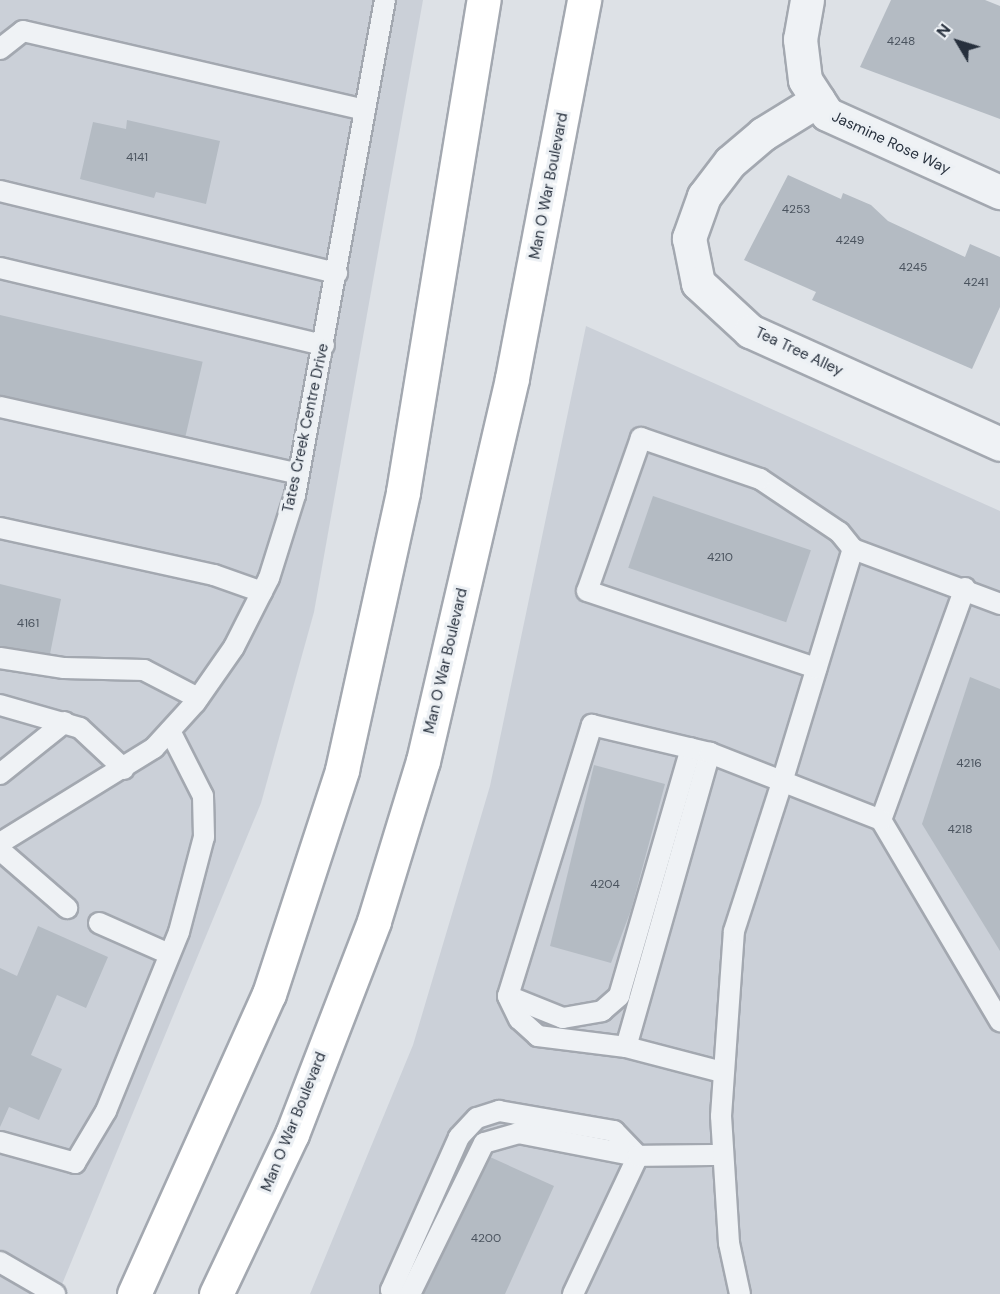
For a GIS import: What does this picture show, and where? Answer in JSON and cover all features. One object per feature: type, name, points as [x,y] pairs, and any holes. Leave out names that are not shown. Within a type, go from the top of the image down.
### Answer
[{"type":"main road","points":[[134,1294],[218,1117],[269,994],[342,770],[403,492],[484,0]]},
{"type":"main road","name":"Man O War Boulevard","points":[[216,1294],[292,1134],[374,921],[423,761],[512,378],[584,0]]},
{"type":"street","name":"Jasmine Rose Way","points":[[807,0],[800,39],[805,80],[827,114],[869,136],[1000,192]]},
{"type":"street","name":"Tea Tree Alley","points":[[818,100],[763,134],[730,162],[704,196],[689,238],[698,282],[750,331],[1000,444]]},
{"type":"lane","name":"Tates Creek Centre Drive","points":[[0,843],[124,769],[170,731],[198,698],[234,647],[262,592],[299,474],[385,0]]},
{"type":"lane","points":[[0,49],[23,31],[365,110]]},
{"type":"lane","points":[[0,191],[337,273]]},
{"type":"lane","points":[[0,268],[324,345]]},
{"type":"lane","points":[[0,407],[299,474]]},
{"type":"lane","points":[[816,668],[587,591],[642,438],[759,479],[839,532],[853,549],[965,588],[1000,604]]},
{"type":"lane","points":[[0,528],[214,575],[262,592]]},
{"type":"lane","points":[[738,1294],[729,1243],[722,1155],[722,1072],[734,931],[853,549]]},
{"type":"lane","points":[[881,820],[965,588]]},
{"type":"lane","points":[[0,658],[64,668],[144,670],[198,698]]},
{"type":"lane","points":[[0,705],[65,722],[98,742],[124,769]]},
{"type":"lane","points":[[0,774],[65,722]]},
{"type":"lane","points":[[722,1072],[626,1047],[538,1036],[519,1019],[508,996],[592,725],[700,750],[881,820],[1000,1021]]},
{"type":"lane","points":[[0,1142],[63,1163],[83,1157],[169,954],[204,837],[203,796],[170,731]]},
{"type":"lane","points":[[508,996],[562,1018],[602,1011],[619,996],[700,750]]},
{"type":"lane","points":[[626,1047],[700,750]]},
{"type":"lane","points":[[0,850],[67,908]]},
{"type":"lane","points":[[99,923],[169,954]]},
{"type":"lane","points":[[394,1294],[390,1290],[459,1137],[477,1118],[499,1111],[614,1131],[638,1156]]},
{"type":"lane","points":[[410,1294],[484,1143],[518,1133],[638,1156],[722,1155]]},
{"type":"lane","points":[[573,1294],[638,1156]]},
{"type":"lane","points":[[0,1262],[55,1294]]},
{"type":"shaded area","points":[[0,0],[423,0],[314,612],[261,803],[58,1294],[0,1294]]},
{"type":"shaded area","points":[[586,326],[1000,511],[1000,1294],[310,1294],[413,1045],[490,786]]},
{"type":"building","points":[[891,0],[985,0],[1000,6],[1000,119],[860,67]]},
{"type":"building","points":[[127,120],[220,141],[206,204],[156,192],[154,198],[80,179],[93,122],[126,129]]},
{"type":"building","points":[[788,175],[841,199],[843,193],[871,205],[888,221],[965,257],[970,244],[1000,257],[1000,307],[972,369],[812,300],[816,292],[744,260]]},
{"type":"building","points":[[0,315],[203,362],[185,440],[0,397]]},
{"type":"building","points":[[653,496],[811,550],[786,622],[628,568]]},
{"type":"building","points":[[0,584],[61,599],[50,654],[0,646]]},
{"type":"building","points":[[970,677],[1000,689],[1000,951],[922,824]]},
{"type":"building","points":[[594,765],[665,784],[631,910],[611,963],[550,946]]},
{"type":"building","points":[[38,926],[108,957],[86,1008],[57,995],[31,1055],[62,1069],[39,1120],[9,1107],[0,1127],[0,968],[17,976]]},
{"type":"building","points":[[490,1157],[554,1186],[505,1294],[423,1294]]}]
